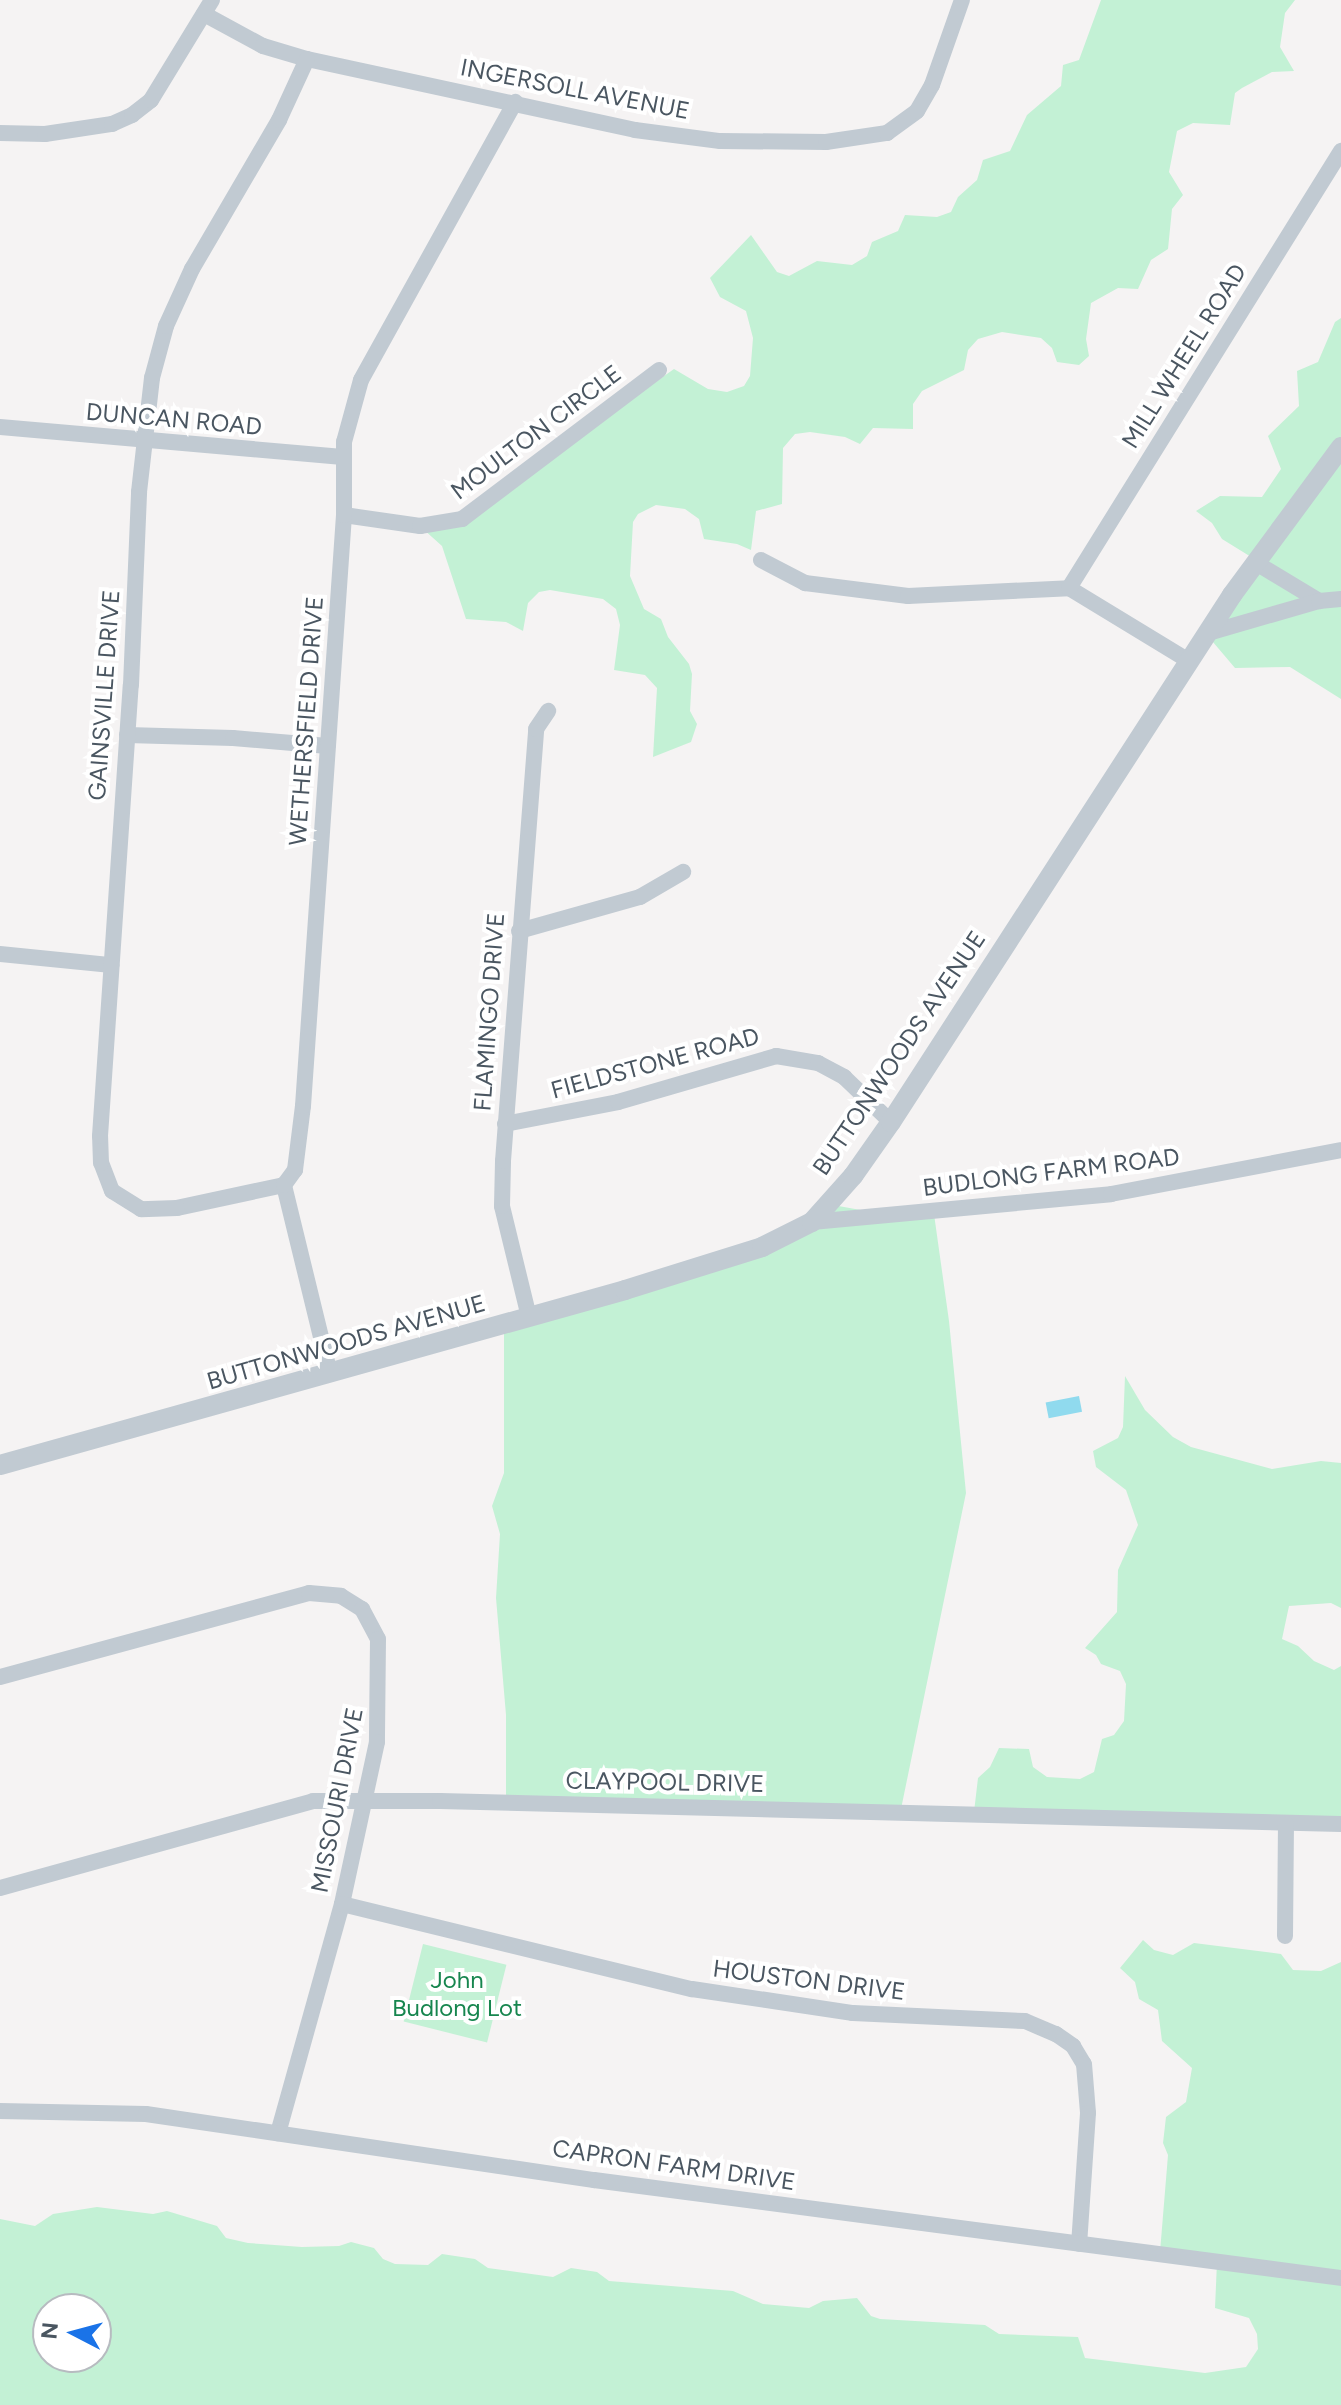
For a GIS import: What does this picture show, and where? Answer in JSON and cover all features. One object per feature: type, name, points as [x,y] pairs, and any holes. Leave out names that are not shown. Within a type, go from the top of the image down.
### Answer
[{"type":"street","name":"INGERSOLL AVENUE","points":[[208,7],[263,46],[307,59],[635,130],[694,138],[768,142],[869,138],[896,129],[926,98],[962,0]]},
{"type":"street","points":[[0,133],[45,134],[112,124],[132,115],[151,100],[208,7]]},
{"type":"street","name":"GAINSVILLE DRIVE","points":[[284,1185],[162,1210],[141,1209],[112,1191],[101,1163],[100,1136],[143,441],[154,368],[172,311],[203,249],[279,120],[307,59]]},
{"type":"street","name":"WETHERSFIELD DRIVE","points":[[284,1185],[295,1170],[303,1106],[344,515],[343,457],[349,419],[361,380],[515,102]]},
{"type":"street","name":"MILL WHEEL ROAD","points":[[1069,588],[1341,151]]},
{"type":"street","name":"MOULTON CIRCLE","points":[[344,515],[420,526],[462,519],[659,370]]},
{"type":"street","name":"DUNCAN ROAD","points":[[0,427],[343,457]]},
{"type":"street","name":"BUTTONWOODS AVENUE","points":[[0,1465],[529,1317],[762,1247],[812,1222],[853,1176],[891,1122],[1189,661],[1341,447]]},
{"type":"street","points":[[761,560],[805,583],[908,596],[1069,588],[1189,661]]},
{"type":"street","points":[[1256,563],[1319,601]]},
{"type":"street","points":[[1208,633],[1319,601],[1341,599]]},
{"type":"street","name":"FLAMINGO DRIVE","points":[[529,1317],[502,1206],[505,1124],[536,729],[548,711]]},
{"type":"street","points":[[127,735],[233,738],[328,746]]},
{"type":"street","points":[[519,931],[640,897],[683,872]]},
{"type":"street","points":[[0,954],[111,965]]},
{"type":"street","name":"FIELDSTONE ROAD","points":[[505,1124],[618,1102],[776,1056],[818,1063],[844,1077],[891,1122]]},
{"type":"street","name":"BUDLONG FARM ROAD","points":[[812,1222],[1111,1194],[1341,1150]]},
{"type":"street","points":[[284,1185],[330,1374]]},
{"type":"street","name":"MISSOURI DRIVE","points":[[0,1677],[309,1593],[341,1596],[362,1609],[378,1639],[377,1742],[342,1904],[278,2133]]},
{"type":"street","name":"CLAYPOOL DRIVE","points":[[0,1888],[262,1812],[313,1801],[1341,1824]]},
{"type":"street","points":[[1285,1936],[1286,1824]]},
{"type":"street","name":"HOUSTON DRIVE","points":[[342,1904],[692,1989],[853,2013],[1025,2021],[1056,2034],[1073,2046],[1084,2064],[1088,2113],[1079,2244]]},
{"type":"street","name":"CAPRON FARM DRIVE","points":[[0,2111],[146,2114],[1341,2278]]},
{"type":"green space","points":[[1101,0],[1295,0],[1285,13],[1280,47],[1294,71],[1272,72],[1235,93],[1230,125],[1193,123],[1177,131],[1169,172],[1183,195],[1172,209],[1168,249],[1151,260],[1138,289],[1118,288],[1091,303],[1086,339],[1089,356],[1079,365],[1057,362],[1052,348],[1041,338],[1002,332],[978,339],[968,350],[964,370],[922,391],[913,404],[913,429],[873,428],[860,444],[845,437],[810,432],[795,434],[783,448],[782,504],[756,511],[751,550],[737,544],[704,539],[699,519],[685,509],[656,505],[638,514],[633,522],[630,576],[644,609],[661,619],[668,637],[689,664],[692,674],[690,711],[697,724],[691,742],[653,757],[657,688],[645,675],[614,670],[620,625],[616,609],[603,599],[550,590],[539,592],[528,603],[523,631],[506,622],[466,619],[442,546],[422,528],[463,518],[674,369],[708,389],[727,392],[744,386],[750,376],[753,338],[746,311],[720,297],[710,278],[751,235],[777,272],[789,276],[817,261],[852,265],[867,256],[872,242],[898,231],[905,215],[937,217],[951,212],[958,197],[977,180],[983,160],[1010,151],[1027,115],[1061,86],[1063,65],[1079,60]]},
{"type":"green space","points":[[1341,318],[1341,699],[1290,667],[1235,668],[1207,635],[1256,560],[1222,539],[1212,523],[1196,511],[1220,496],[1262,497],[1281,469],[1268,436],[1299,406],[1297,371],[1318,362],[1335,322]]},
{"type":"green space","points":[[833,1205],[888,1215],[934,1214],[949,1321],[966,1493],[901,1809],[506,1799],[506,1715],[496,1598],[500,1534],[492,1506],[504,1473],[504,1325],[761,1247]]},
{"type":"green space","points":[[1125,1376],[1145,1410],[1173,1437],[1191,1447],[1272,1469],[1321,1461],[1341,1463],[1341,1608],[1331,1603],[1289,1606],[1282,1639],[1298,1646],[1314,1661],[1334,1670],[1341,1666],[1341,1821],[974,1812],[978,1778],[990,1767],[999,1748],[1029,1749],[1033,1767],[1047,1777],[1080,1779],[1094,1772],[1102,1739],[1114,1735],[1124,1721],[1126,1684],[1120,1671],[1101,1664],[1096,1655],[1085,1648],[1117,1612],[1118,1570],[1138,1525],[1126,1490],[1096,1467],[1093,1451],[1118,1438],[1123,1427]]},
{"type":"green space","points":[[1143,1940],[1154,1950],[1173,1955],[1194,1943],[1281,1954],[1293,1970],[1321,1971],[1341,1962],[1341,2405],[0,2405],[0,2219],[35,2226],[53,2214],[97,2207],[153,2214],[167,2211],[217,2226],[226,2238],[248,2243],[302,2247],[339,2246],[351,2242],[374,2248],[383,2259],[395,2264],[428,2265],[442,2254],[475,2259],[488,2268],[553,2277],[571,2268],[597,2272],[609,2281],[733,2291],[763,2304],[809,2308],[823,2301],[857,2298],[871,2316],[880,2319],[985,2325],[999,2334],[1078,2337],[1085,2358],[1205,2373],[1246,2367],[1258,2349],[1257,2334],[1249,2318],[1215,2308],[1217,2262],[1160,2252],[1168,2155],[1163,2143],[1166,2117],[1186,2102],[1192,2068],[1162,2041],[1158,2010],[1139,1999],[1135,1982],[1120,1968]]},
{"type":"green space","name":"John Budlong Lot","points":[[423,1944],[506,1965],[487,2042],[404,2022]]},
{"type":"water","points":[[1079,1396],[1082,1412],[1049,1418],[1046,1402]]}]
